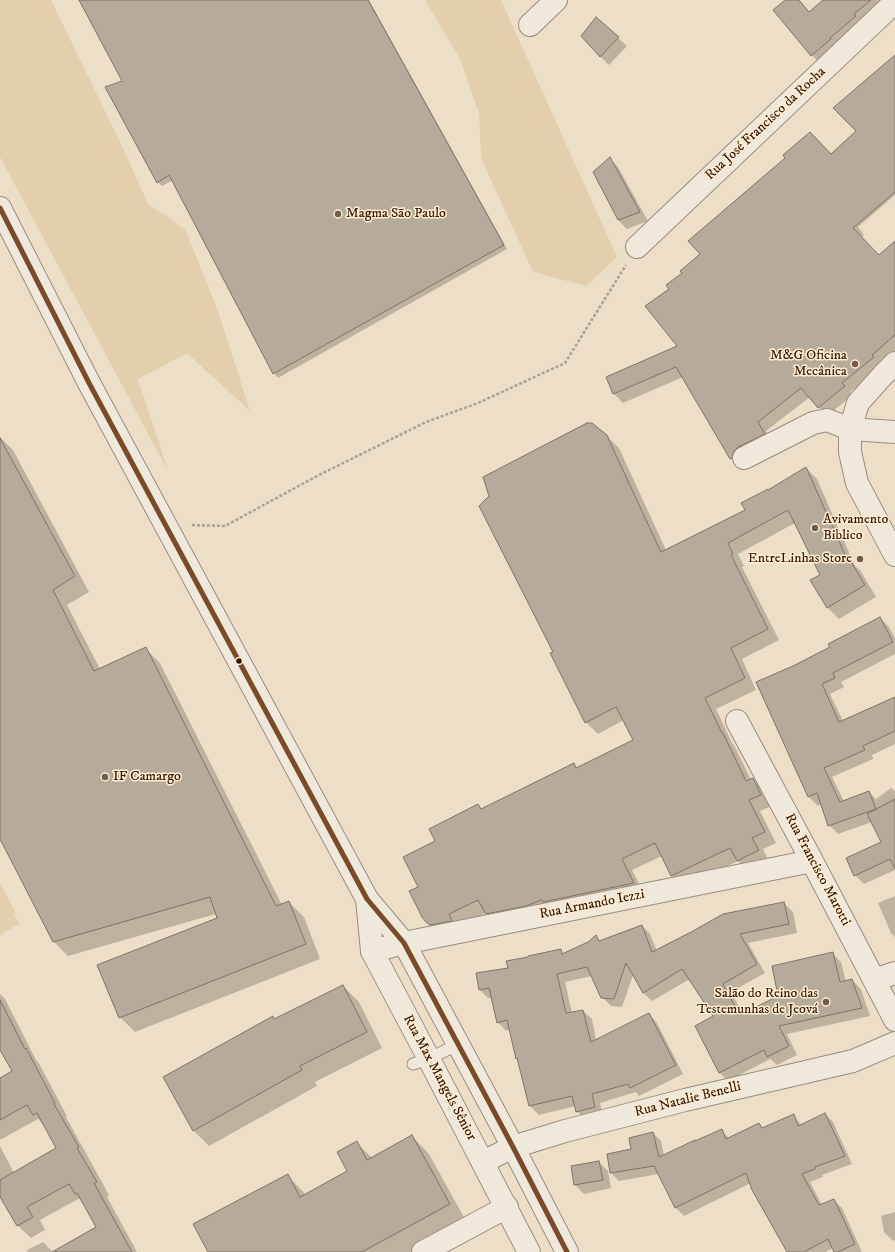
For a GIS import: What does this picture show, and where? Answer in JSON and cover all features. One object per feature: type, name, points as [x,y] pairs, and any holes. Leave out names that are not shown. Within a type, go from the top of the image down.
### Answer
[{"type":"street","points":[[530,26],[556,0]]},
{"type":"street","name":"Rua José Francisco da Rocha","points":[[637,247],[895,2]]},
{"type":"street","name":"Rua Max Mangels Sênior","points":[[0,208],[90,382],[367,899],[404,943],[513,1147],[567,1252]]},
{"type":"street","points":[[895,363],[858,403],[850,429],[850,452],[857,483],[895,556]]},
{"type":"street","points":[[744,458],[813,423],[827,420],[850,429],[895,432]]},
{"type":"street","name":"Rua Francisco Marotti","points":[[737,721],[812,860],[895,1020]]},
{"type":"street","name":"Rua Armando Iezzi","points":[[372,951],[404,943],[812,860]]},
{"type":"street","name":"Rua Max Mangels Sênior","points":[[367,899],[372,951],[421,1062],[483,1162],[529,1252]]},
{"type":"street","points":[[874,980],[895,973]]},
{"type":"street","name":"Rua Natalie Benelli","points":[[483,1162],[513,1147],[565,1131],[685,1100],[853,1062],[895,1043]]},
{"type":"street","points":[[423,1252],[507,1207]]},
{"type":"lane","points":[[421,1062],[458,1044]]},
{"type":"path","points":[[192,525],[225,526],[317,476],[426,422],[478,403],[565,363],[637,247]]},
{"type":"shaded area","points":[[0,0],[51,0],[123,148],[148,204],[185,229],[218,311],[250,411],[187,353],[138,379],[168,471],[0,157]]},
{"type":"shaded area","points":[[425,0],[501,0],[617,257],[586,286],[533,272],[481,158],[479,113],[460,59]]},
{"type":"shaded area","points":[[0,883],[16,913],[14,914],[19,924],[0,935]]},
{"type":"building","name":"Magma São Paulo","points":[[79,0],[368,0],[504,245],[273,374],[169,175],[157,183],[105,87],[122,81]]},
{"type":"building","points":[[785,0],[799,0],[809,12],[823,0],[871,0],[854,14],[856,16],[811,56],[773,10]]},
{"type":"building","points":[[596,17],[619,37],[600,57],[581,36]]},
{"type":"building","points":[[895,55],[895,192],[853,228],[879,255],[895,241],[895,335],[872,355],[874,357],[842,383],[845,386],[818,408],[801,388],[758,422],[765,434],[738,447],[730,459],[676,367],[613,394],[606,377],[677,346],[645,306],[669,289],[666,285],[682,273],[680,271],[700,254],[688,241],[785,158],[783,155],[810,132],[831,154],[856,131],[833,108]]},
{"type":"building","points":[[610,157],[640,212],[618,220],[593,172]]},
{"type":"building","points":[[587,423],[592,423],[608,436],[661,552],[745,510],[741,503],[768,490],[806,467],[847,559],[849,558],[865,585],[827,608],[810,580],[820,575],[788,510],[728,543],[733,554],[731,555],[768,629],[731,648],[745,678],[705,698],[746,781],[753,778],[761,795],[749,800],[765,832],[752,838],[759,850],[737,861],[730,848],[671,876],[655,843],[622,859],[634,883],[543,902],[542,900],[526,906],[486,914],[478,900],[449,914],[452,921],[430,925],[422,917],[409,891],[418,887],[403,857],[435,841],[429,829],[478,804],[481,809],[574,763],[576,768],[633,740],[616,707],[585,723],[550,653],[553,652],[479,506],[489,496],[483,477]]},
{"type":"building","name":"IF Camargo","points":[[0,438],[75,576],[53,590],[94,671],[146,647],[276,906],[289,901],[306,944],[119,1018],[97,965],[217,918],[210,897],[53,942],[0,839]]},
{"type":"building","points":[[880,617],[893,642],[833,673],[835,678],[822,684],[839,722],[895,697],[895,731],[863,746],[865,750],[824,768],[840,802],[869,791],[876,809],[828,826],[817,793],[808,797],[756,682],[793,666],[830,647],[828,644]]},
{"type":"building","points":[[895,799],[895,869],[890,859],[854,876],[846,858],[881,842],[867,814]]},
{"type":"building","points":[[784,902],[789,924],[740,934],[757,964],[723,984],[740,1015],[778,996],[772,966],[833,952],[840,982],[852,979],[862,1008],[779,1026],[789,1046],[767,1057],[764,1050],[719,1073],[695,1026],[713,1016],[682,969],[643,993],[626,963],[614,999],[601,998],[587,967],[557,974],[566,1013],[583,1010],[591,1042],[649,1013],[676,1065],[630,1088],[628,1084],[592,1094],[595,1107],[576,1112],[572,1096],[529,1106],[507,1020],[497,1023],[489,988],[479,990],[476,973],[508,968],[506,961],[528,956],[561,949],[562,954],[588,942],[596,935],[599,941],[642,925],[652,952],[723,914]]},
{"type":"building","points":[[343,985],[367,1032],[300,1066],[302,1070],[193,1131],[163,1077],[273,1016],[274,1019]]},
{"type":"building","points":[[0,1000],[55,1103],[54,1104],[79,1147],[77,1148],[97,1182],[94,1183],[132,1252],[52,1252],[96,1227],[77,1193],[75,1194],[69,1184],[27,1207],[33,1217],[17,1226],[0,1197],[0,1180],[56,1148],[37,1113],[33,1115],[27,1105],[0,1120],[0,1078],[12,1071],[0,1050]]},
{"type":"building","points":[[825,1113],[845,1156],[815,1167],[815,1169],[802,1174],[819,1205],[834,1199],[855,1244],[838,1252],[834,1252],[828,1239],[804,1252],[787,1252],[752,1190],[746,1173],[675,1208],[654,1166],[610,1173],[607,1154],[631,1149],[629,1138],[653,1132],[659,1157],[722,1129],[726,1139],[759,1123],[762,1128],[794,1114],[798,1126]]},
{"type":"building","points":[[412,1135],[450,1204],[362,1252],[208,1252],[193,1224],[288,1174],[300,1197],[347,1171],[337,1152],[357,1141],[367,1160]]},
{"type":"building","points":[[599,1161],[603,1180],[574,1185],[571,1166]]},
{"type":"transit line","points":[[0,208],[89,383],[367,899],[404,943],[513,1147],[567,1252]]},
{"type":"place","name":"Magma São Paulo","points":[[338,214]]},
{"type":"place","name":"M&G Oficina Mecânica","points":[[855,364]]},
{"type":"place","name":"Avivamento Biblico","points":[[815,528]]},
{"type":"place","name":"EntreLinhas Store","points":[[860,559]]},
{"type":"place","name":"IF Camargo","points":[[105,777]]},
{"type":"place","name":"Salão do Reino das Testemunhas de Jeová","points":[[826,1002]]}]
